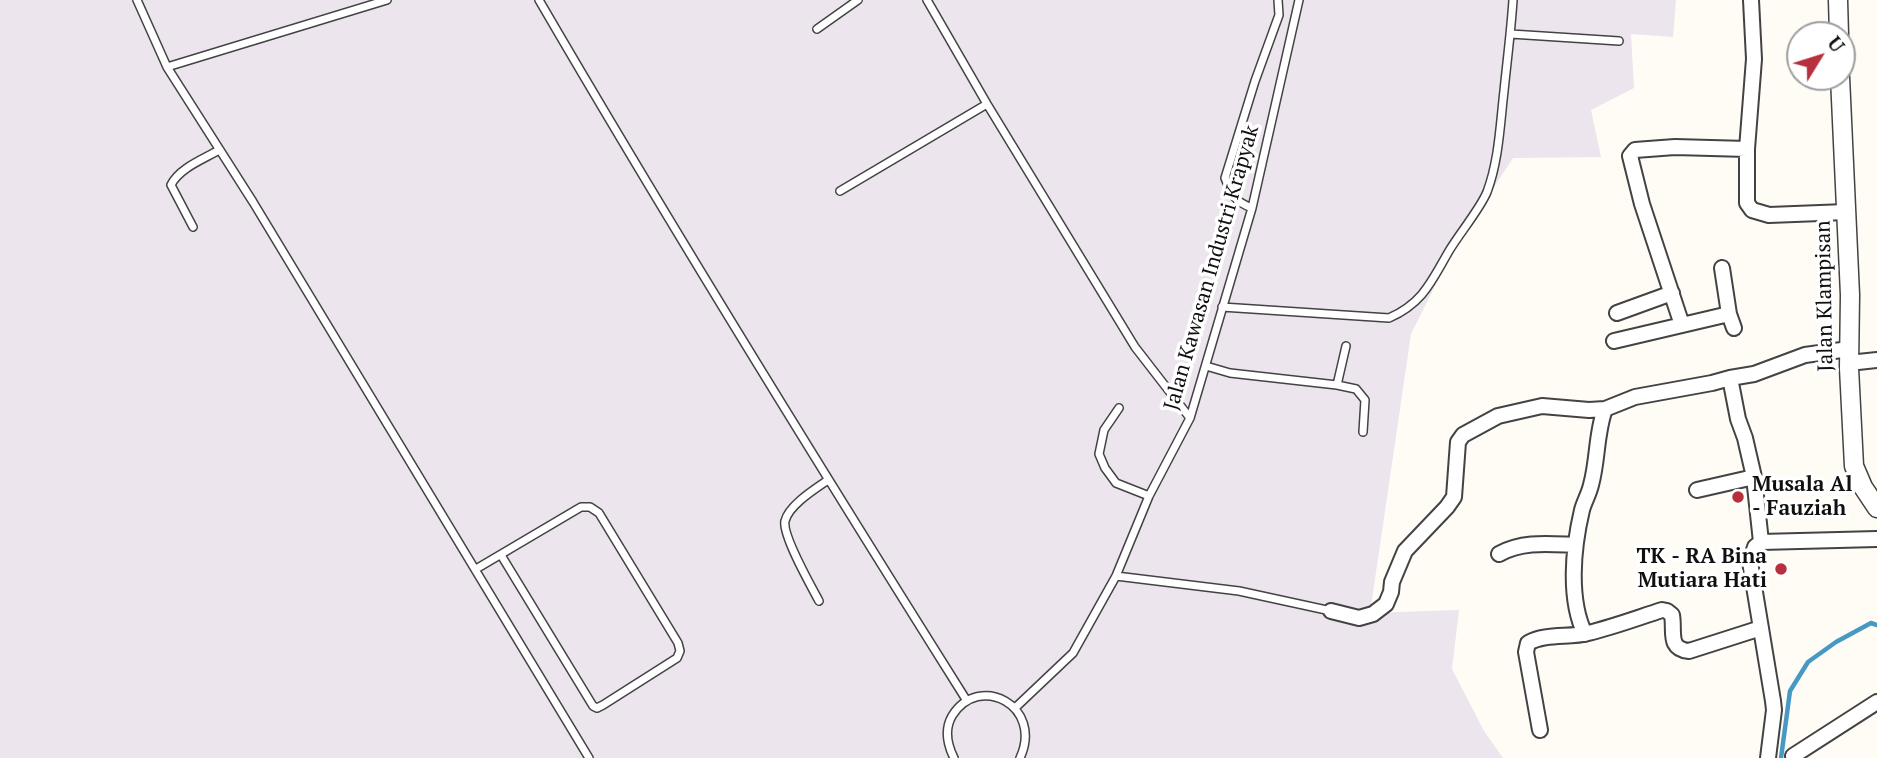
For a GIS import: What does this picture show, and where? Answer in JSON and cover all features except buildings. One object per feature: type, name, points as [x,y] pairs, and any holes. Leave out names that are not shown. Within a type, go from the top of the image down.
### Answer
[{"type":"street","points":[[1751,0],[1754,59],[1746,149],[1747,204],[1752,210],[1769,215],[1846,212]]},
{"type":"street","points":[[1838,0],[1839,21]]},
{"type":"street","name":"Jalan Klampisan","points":[[1841,91],[1854,466],[1876,504]]},
{"type":"street","points":[[1682,325],[1642,204],[1630,156],[1635,150],[1746,149]]},
{"type":"street","points":[[1614,341],[1682,325],[1731,321],[1722,268]]},
{"type":"street","points":[[1617,313],[1672,293]]},
{"type":"street","points":[[1331,611],[1359,618],[1373,614],[1386,604],[1405,551],[1454,497],[1458,442],[1463,435],[1498,416],[1542,407],[1605,410],[1635,397],[1765,371],[1805,355],[1877,360]]},
{"type":"street","points":[[1730,378],[1754,477],[1761,542]]},
{"type":"street","points":[[1585,634],[1576,606],[1575,545],[1582,507],[1591,486],[1600,423],[1605,410]]},
{"type":"street","points":[[1697,490],[1754,477]]},
{"type":"street","points":[[1768,758],[1774,710],[1750,562],[1755,547],[1761,542],[1877,539]]},
{"type":"street","points":[[1499,554],[1518,545],[1575,545]]},
{"type":"street","points":[[1540,730],[1526,652],[1528,643],[1539,638],[1585,634],[1662,610],[1672,615],[1674,641],[1681,650],[1689,651],[1761,628]]},
{"type":"street","points":[[1793,756],[1877,702]]},
{"type":"lane","points":[[138,0],[167,67],[589,758]]},
{"type":"lane","points":[[167,67],[387,0]]},
{"type":"lane","points":[[539,0],[828,480],[967,701]]},
{"type":"lane","points":[[817,29],[858,0]]},
{"type":"lane","points":[[927,0],[1135,348],[1190,418]]},
{"type":"lane","points":[[1252,208],[1240,204],[1225,178],[1279,15],[1278,0]]},
{"type":"lane","name":"Jalan Kawasan Industri Krapyak","points":[[1015,708],[1073,653],[1116,576],[1149,496],[1190,418],[1252,208],[1299,0]]},
{"type":"lane","points":[[1222,307],[1389,318],[1406,310],[1419,299],[1455,239],[1486,195],[1499,147],[1513,0]]},
{"type":"lane","points":[[1511,34],[1619,41]]},
{"type":"lane","points":[[840,191],[987,104]]},
{"type":"lane","points":[[193,227],[171,185],[181,173],[219,150]]},
{"type":"lane","points":[[1337,385],[1346,346]]},
{"type":"lane","points":[[1206,366],[1230,373],[1356,389],[1365,400],[1363,432]]},
{"type":"lane","points":[[1119,408],[1104,430],[1099,454],[1116,483],[1149,496]]},
{"type":"lane","points":[[818,601],[787,536],[785,521],[792,509],[828,480]]},
{"type":"lane","points":[[476,569],[581,507],[590,507],[599,513],[678,643],[680,651],[677,658],[603,705],[597,708],[593,706],[501,555]]},
{"type":"lane","points":[[1116,576],[1239,591],[1331,611]]},
{"type":"lane","points":[[954,758],[948,747],[946,734],[949,721],[956,709],[979,696],[1004,700],[1015,708],[1023,719],[1026,745],[1020,758]]},
{"type":"shaded area","points":[[0,0],[1676,0],[1673,37],[1631,34],[1634,88],[1591,110],[1601,157],[1513,158],[1453,250],[1411,334],[1370,613],[1459,610],[1452,669],[1484,731],[1503,758],[0,758]]},
{"type":"waterway","points":[[1781,758],[1790,691],[1808,662],[1836,642],[1871,623],[1877,625]]},
{"type":"place","name":"Musala Al - Fauziah","points":[[1738,497]]},
{"type":"place","name":"TK - RA Bina Mutiara Hati","points":[[1781,569]]}]
